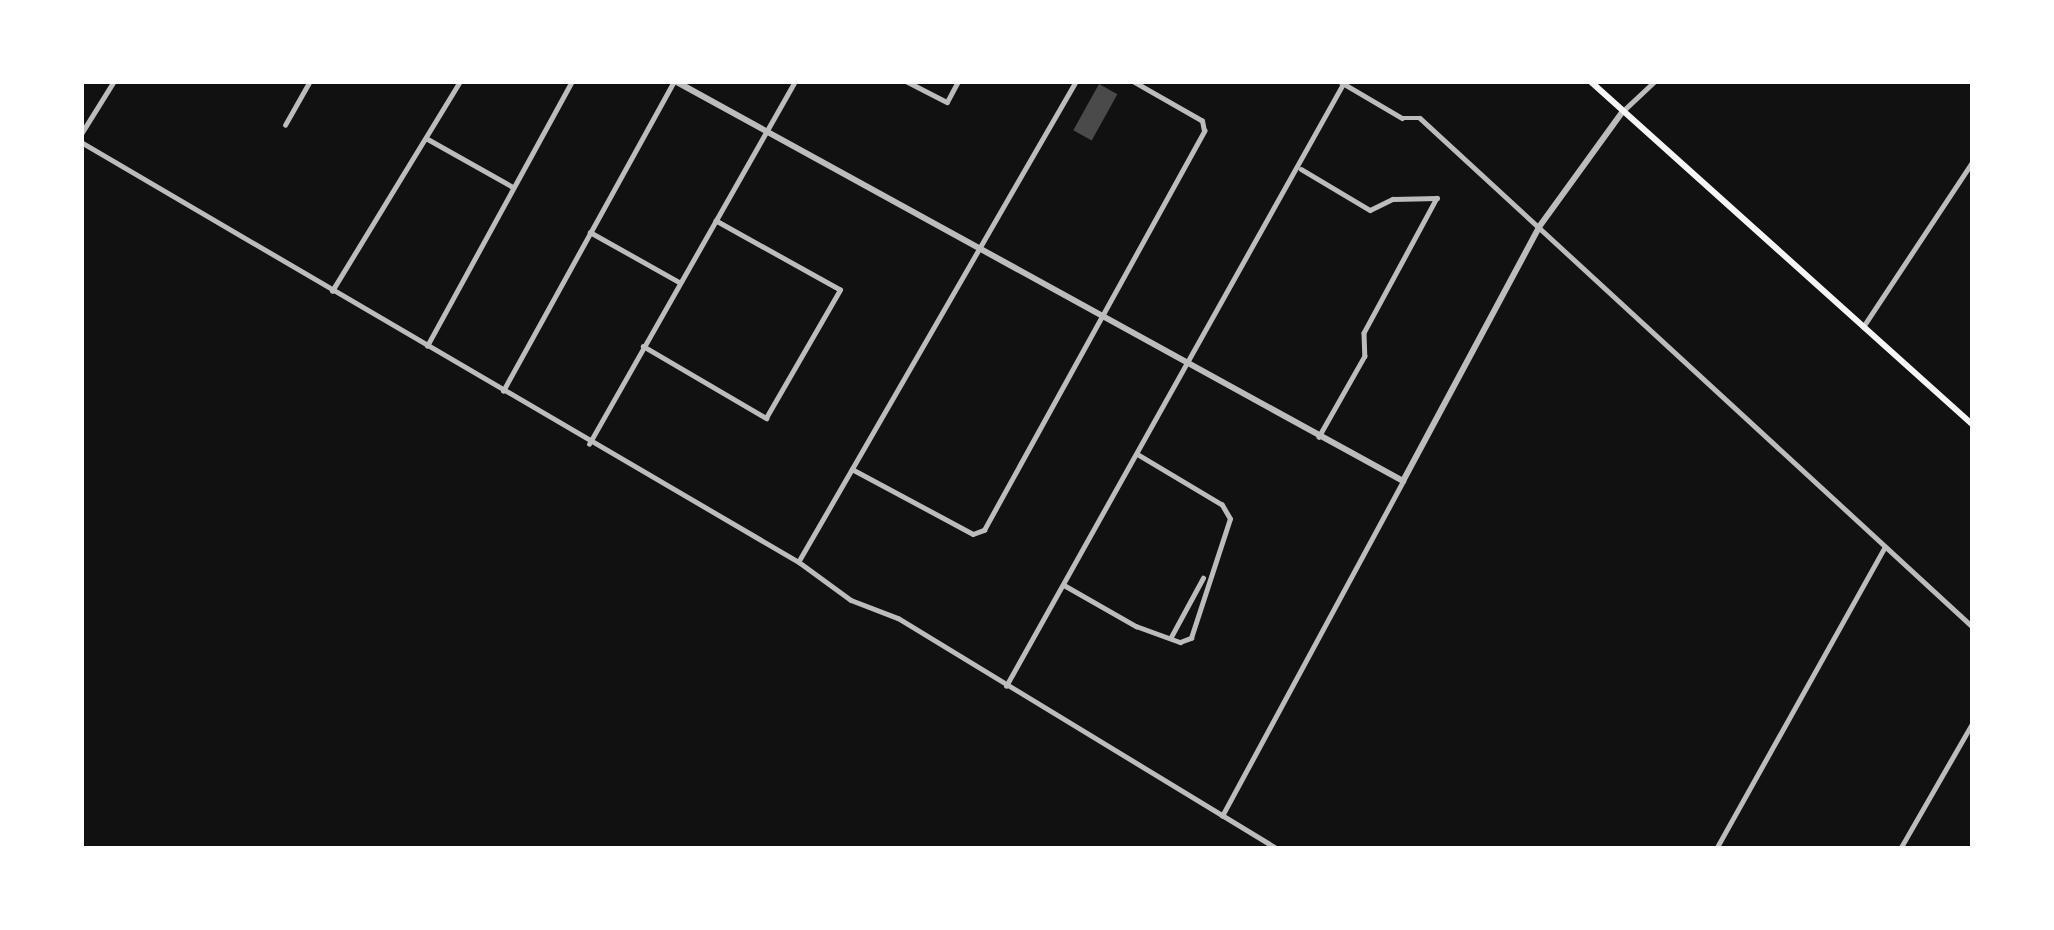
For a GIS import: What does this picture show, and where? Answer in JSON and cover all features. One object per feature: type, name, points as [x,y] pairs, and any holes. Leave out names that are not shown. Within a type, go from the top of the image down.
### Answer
[{"type":"main road","points":[[1590,81],[1973,425]]},
{"type":"street","points":[[114,81],[81,138],[502,392],[799,562],[825,585],[898,618],[1278,849]]},
{"type":"street","points":[[285,125],[310,81]]},
{"type":"street","points":[[332,291],[460,81]]},
{"type":"street","points":[[427,346],[572,81]]},
{"type":"street","points":[[502,392],[675,81],[1402,481]]},
{"type":"street","points":[[589,443],[795,81]]},
{"type":"street","points":[[906,81],[947,102],[958,81]]},
{"type":"street","points":[[799,562],[1076,81]]},
{"type":"street","points":[[852,469],[979,534],[1103,319],[1205,126],[1132,81]]},
{"type":"street","points":[[1222,816],[1539,227],[1623,111],[1654,81]]},
{"type":"street","points":[[1005,687],[1189,366],[1341,83],[1352,82],[1402,118],[1420,118],[1973,627]]},
{"type":"street","points":[[426,138],[513,187]]},
{"type":"street","points":[[1863,327],[1973,161]]},
{"type":"street","points":[[1299,168],[1370,210],[1393,199],[1437,198],[1364,333],[1365,356],[1318,437]]},
{"type":"street","points":[[643,346],[766,418],[840,290],[716,221]]},
{"type":"street","points":[[590,232],[680,282]]},
{"type":"street","points":[[1138,455],[1222,505],[1227,533],[1170,638]]},
{"type":"street","points":[[1716,849],[1884,549]]},
{"type":"street","points":[[1064,586],[1187,642],[1198,625],[1206,573]]},
{"type":"street","points":[[1900,849],[1973,722]]},
{"type":"building","points":[[1099,84],[1117,94],[1092,141],[1073,130]]}]
